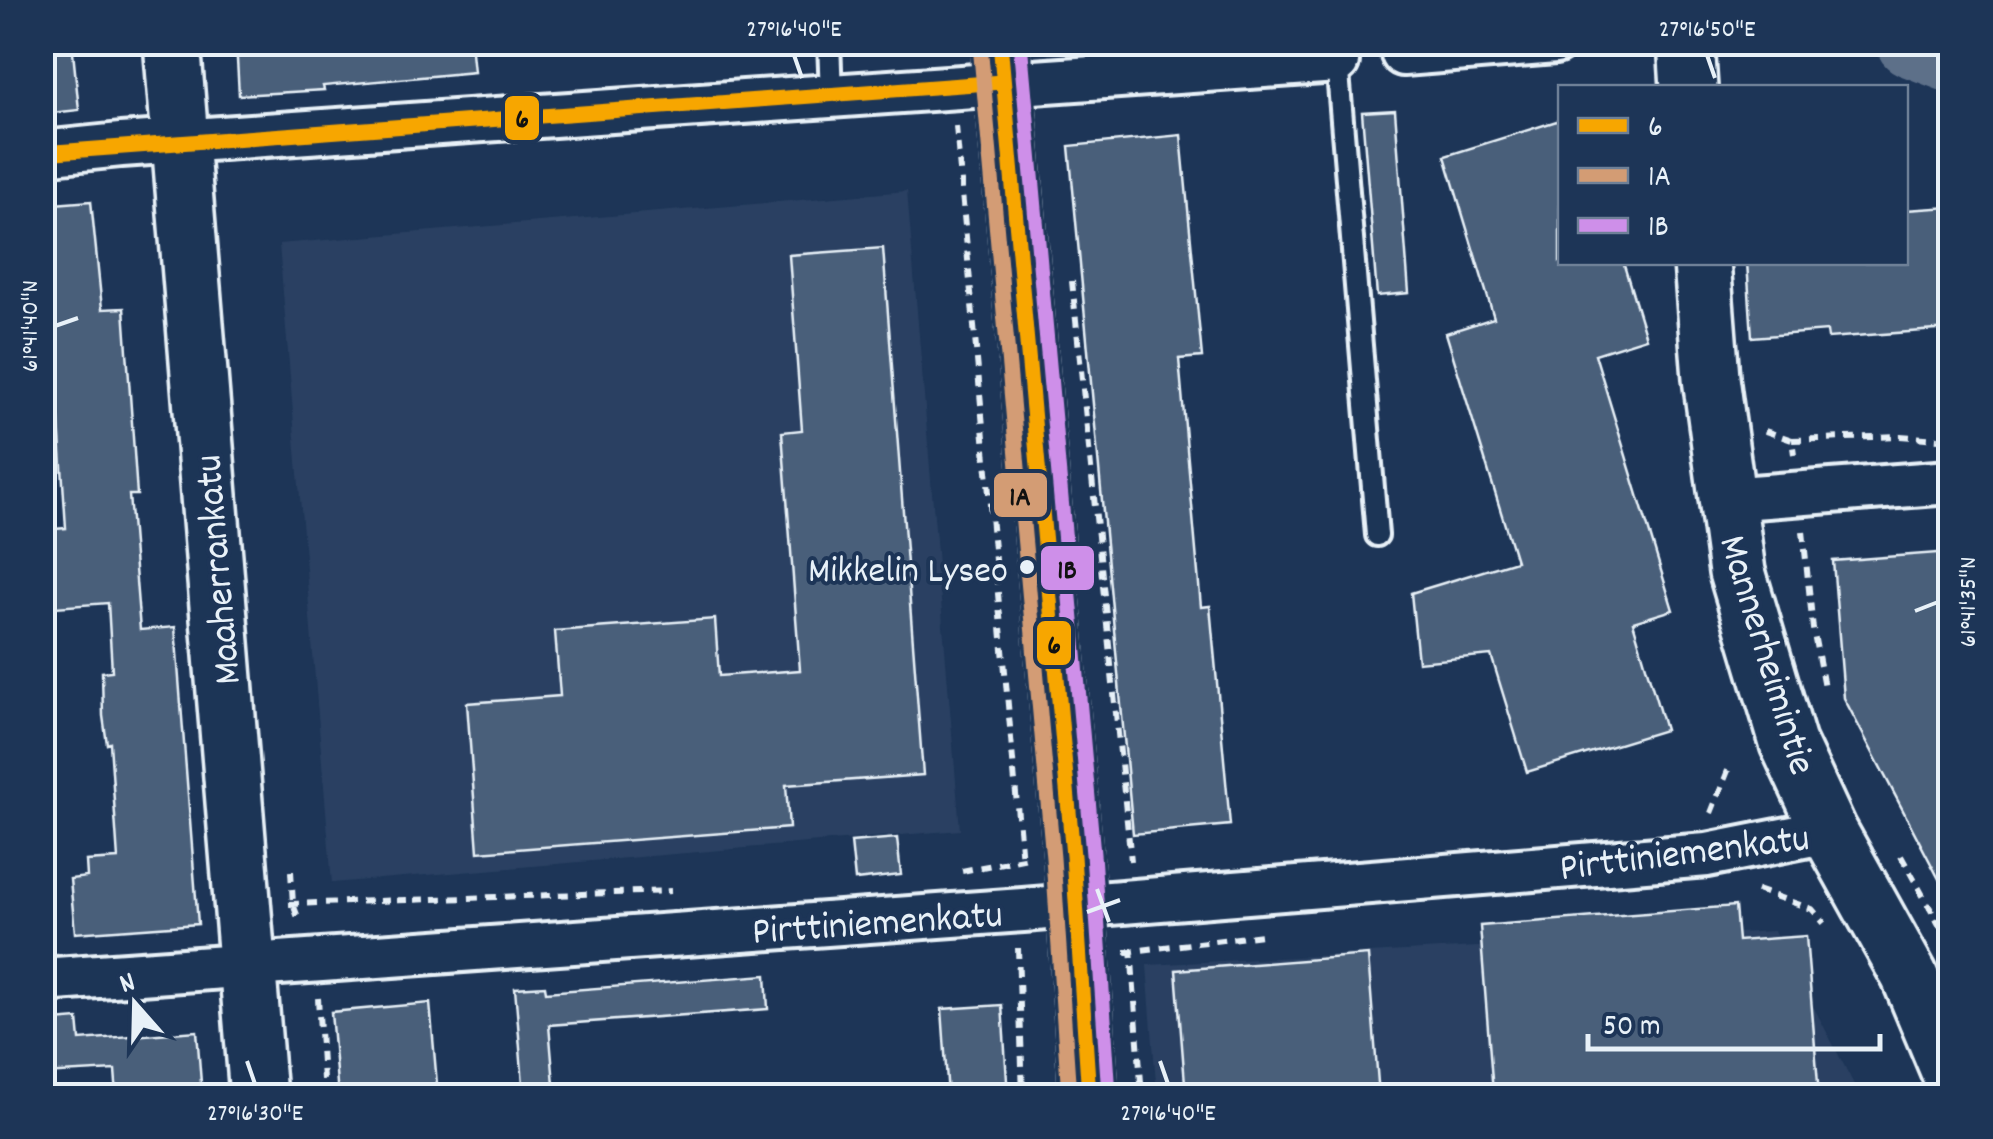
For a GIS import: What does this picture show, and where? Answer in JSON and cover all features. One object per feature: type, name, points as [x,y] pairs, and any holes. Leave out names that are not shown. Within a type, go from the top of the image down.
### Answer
[{"type":"street","name":"Maaherrankatu","points":[[172,42],[258,1096]]},
{"type":"street","points":[[1404,54],[1555,42]]},
{"type":"street","points":[[1686,42],[1689,85]]},
{"type":"street","points":[[42,153],[831,94],[1001,62],[1337,60]]},
{"type":"street","points":[[1001,62],[1076,905],[1089,1096]]},
{"type":"street","name":"Mannerheimintie","points":[[1702,265],[1711,378],[1737,572],[1788,743],[1830,831],[1908,975],[1950,1073]]},
{"type":"street","points":[[1726,499],[1950,482]]},
{"type":"street","name":"Pirttiniemenkatu","points":[[42,980],[1708,855],[1830,831]]},
{"type":"lane","points":[[828,42],[831,94]]},
{"type":"lane","points":[[1337,60],[1377,535]]},
{"type":"path","points":[[956,131],[1022,858],[1076,905],[1142,1096]]},
{"type":"path","points":[[1023,1096],[1017,955],[1131,861],[1072,279]]},
{"type":"path","points":[[1759,418],[1762,429],[1792,440],[1900,436],[1950,440]]},
{"type":"path","points":[[1792,440],[1813,630],[1827,706]]},
{"type":"path","points":[[1708,855],[1708,820],[1731,763]]},
{"type":"path","points":[[1896,847],[1942,930]]},
{"type":"path","points":[[290,864],[293,904],[312,958],[318,995],[324,1096]]},
{"type":"path","points":[[1746,890],[1763,890],[1812,909],[1830,931]]},
{"type":"shaded area","points":[[907,191],[960,830],[332,883],[279,244]]},
{"type":"shaded area","points":[[1774,931],[1860,1096],[1157,1096],[1147,965]]},
{"type":"building","points":[[42,42],[72,42],[79,110],[42,114]]},
{"type":"building","points":[[236,42],[471,42],[474,72],[323,86],[324,90],[239,95]]},
{"type":"building","points":[[1395,110],[1409,293],[1377,296],[1362,112]]},
{"type":"building","points":[[1558,121],[1558,265],[1624,265],[1646,338],[1595,354],[1673,610],[1633,622],[1665,730],[1527,772],[1491,655],[1418,662],[1411,593],[1516,561],[1446,333],[1494,318],[1445,156]]},
{"type":"building","points":[[1181,135],[1202,357],[1179,359],[1201,607],[1210,606],[1230,825],[1133,834],[1069,146]]},
{"type":"building","points":[[91,201],[102,309],[124,308],[137,495],[129,495],[140,630],[175,627],[198,924],[75,933],[70,879],[87,877],[86,861],[118,859],[110,743],[107,744],[103,716],[102,672],[112,671],[108,603],[42,608],[42,530],[66,528],[50,282],[42,283],[42,205]]},
{"type":"building","points":[[1950,207],[1950,329],[1828,338],[1827,331],[1752,337],[1747,265],[1908,265],[1908,210]]},
{"type":"building","points":[[883,248],[923,775],[786,785],[789,828],[478,852],[467,703],[560,696],[555,631],[715,619],[719,676],[800,670],[782,432],[802,430],[789,255]]},
{"type":"building","points":[[1950,552],[1950,900],[1844,698],[1833,561]]},
{"type":"building","points":[[897,838],[901,875],[855,880],[851,842]]},
{"type":"building","points":[[1735,906],[1738,941],[1806,936],[1819,1096],[1533,1096],[1532,1090],[1493,1093],[1480,926]]},
{"type":"building","points":[[1368,955],[1379,1096],[1186,1096],[1176,970]]},
{"type":"building","points":[[766,975],[768,1009],[549,1025],[555,1096],[524,1096],[515,988],[545,986],[546,992]]},
{"type":"building","points":[[430,1003],[438,1096],[338,1096],[331,1012]]},
{"type":"building","points":[[1002,1005],[1008,1096],[948,1096],[942,1009]]},
{"type":"building","points":[[78,1019],[80,1040],[197,1031],[202,1096],[117,1096],[115,1070],[42,1074],[42,1022]]},
{"type":"waterway","points":[[1911,42],[1950,57]]},
{"type":"transit line","name":"6","points":[[1000,42],[1073,856],[1089,1096]]},
{"type":"transit line","name":"1B","points":[[1020,42],[1093,854],[1109,1095]]},
{"type":"transit line","name":"1A","points":[[980,44],[1053,858],[1069,1096]]},
{"type":"transit line","name":"6","points":[[42,153],[1002,82]]},
{"type":"place","name":"Mikkelin Lyseo","points":[[1027,567]]}]
